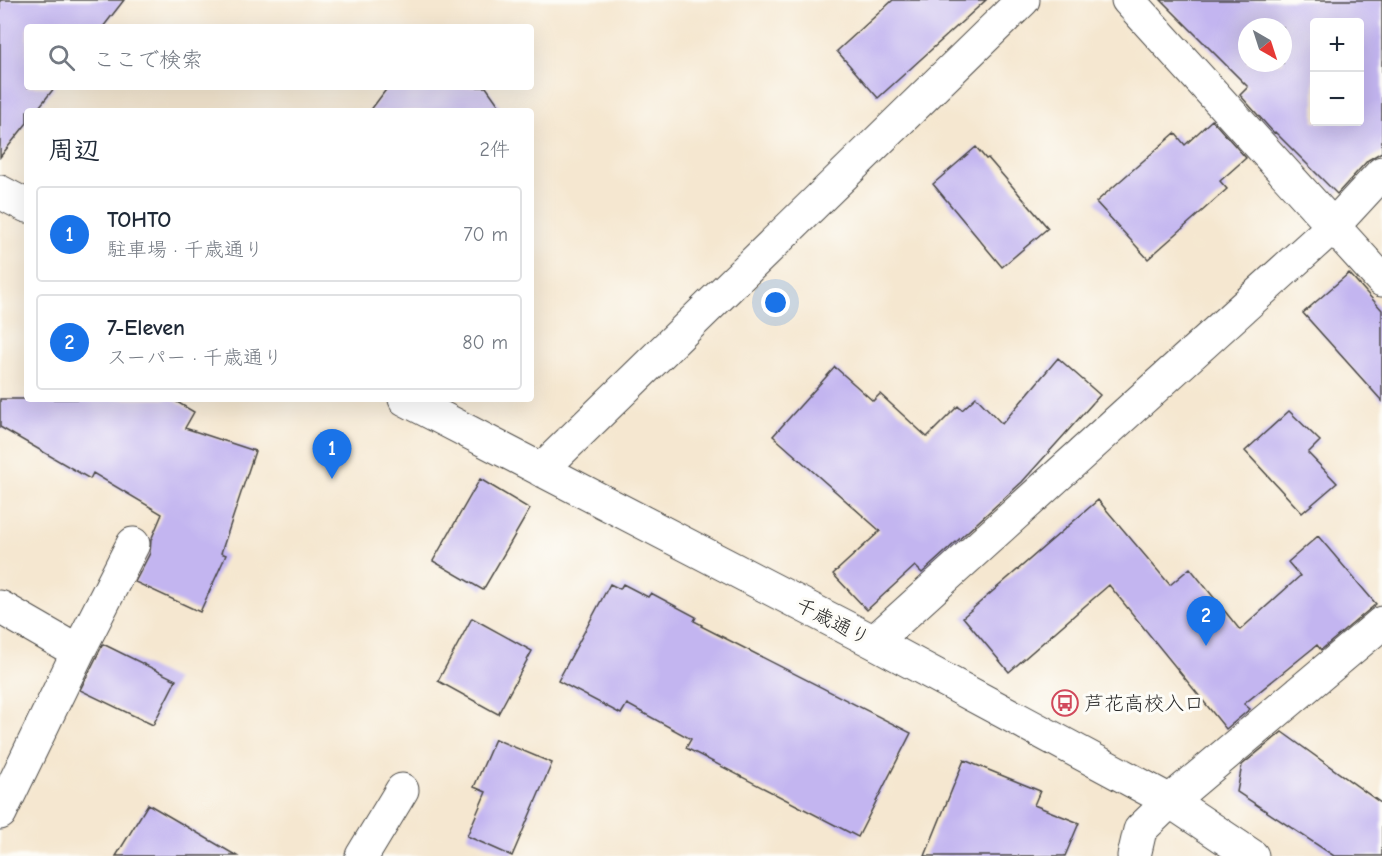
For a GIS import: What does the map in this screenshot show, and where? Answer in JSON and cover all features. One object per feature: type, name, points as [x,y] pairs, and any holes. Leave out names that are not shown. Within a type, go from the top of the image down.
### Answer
[{"type":"street","points":[[541,470],[1023,0]]},
{"type":"street","points":[[1128,0],[1382,280]]},
{"type":"street","points":[[873,642],[1333,226],[1382,174]]},
{"type":"street","points":[[0,192],[24,204]]},
{"type":"street","name":"千歳通り","points":[[411,402],[873,642],[1170,801],[1252,856]]},
{"type":"street","points":[[0,813],[133,544]]},
{"type":"street","points":[[0,607],[78,652]]},
{"type":"street","points":[[1134,856],[1140,830],[1170,801],[1382,623]]},
{"type":"street","points":[[362,856],[402,790]]},
{"type":"building","points":[[0,0],[124,0],[105,24],[24,24],[24,90],[53,90],[38,108],[24,108],[24,127],[0,157]]},
{"type":"building","points":[[893,0],[986,0],[878,98],[837,51]]},
{"type":"building","points":[[1161,0],[1382,0],[1382,152],[1368,160],[1337,194],[1274,133],[1240,95],[1248,87]]},
{"type":"building","points":[[386,90],[488,90],[501,108],[372,108]]},
{"type":"building","points":[[1212,120],[1246,158],[1220,181],[1227,189],[1148,259],[1096,202],[1175,133],[1185,145]]},
{"type":"building","points":[[976,147],[1048,228],[1002,267],[933,184]]},
{"type":"building","points":[[1349,273],[1382,310],[1382,401],[1303,313]]},
{"type":"building","points":[[1058,358],[1100,395],[1022,482],[922,573],[915,566],[867,610],[833,574],[880,531],[773,436],[835,367],[873,401],[880,394],[927,437],[958,406],[962,410],[976,397],[1002,424]]},
{"type":"building","points":[[0,399],[24,399],[24,402],[177,402],[194,412],[185,428],[255,451],[221,553],[226,555],[200,612],[135,582],[150,553],[151,540],[162,514],[93,473],[90,479],[0,427]]},
{"type":"building","points":[[1289,411],[1320,441],[1308,453],[1337,483],[1302,513],[1245,451]]},
{"type":"building","points":[[480,479],[530,509],[483,590],[433,561]]},
{"type":"building","points":[[1098,500],[1170,585],[1190,568],[1240,630],[1300,576],[1288,562],[1318,536],[1376,604],[1321,650],[1317,645],[1244,704],[1250,709],[1226,729],[1109,585],[1009,672],[963,617]]},
{"type":"building","points":[[610,584],[620,589],[623,584],[648,597],[651,593],[696,617],[694,621],[701,626],[911,733],[858,837],[686,748],[691,739],[627,704],[621,714],[558,681]]},
{"type":"building","points":[[472,618],[532,651],[498,714],[438,681]]},
{"type":"building","points":[[103,644],[176,680],[153,725],[80,690]]},
{"type":"building","points":[[1282,732],[1382,804],[1382,856],[1334,856],[1237,792],[1242,765]]},
{"type":"building","points":[[495,739],[552,763],[512,856],[467,836],[486,792],[474,787]]},
{"type":"building","points":[[964,760],[1040,791],[1034,805],[1079,823],[1065,856],[925,856]]},
{"type":"building","points":[[148,804],[237,856],[116,856]]},
{"type":"place","name":"TOHTO","points":[[332,479]]},
{"type":"place","name":"7-Eleven","points":[[1206,646]]},
{"type":"place","name":"芦花高校入口","points":[[1065,703]]}]
